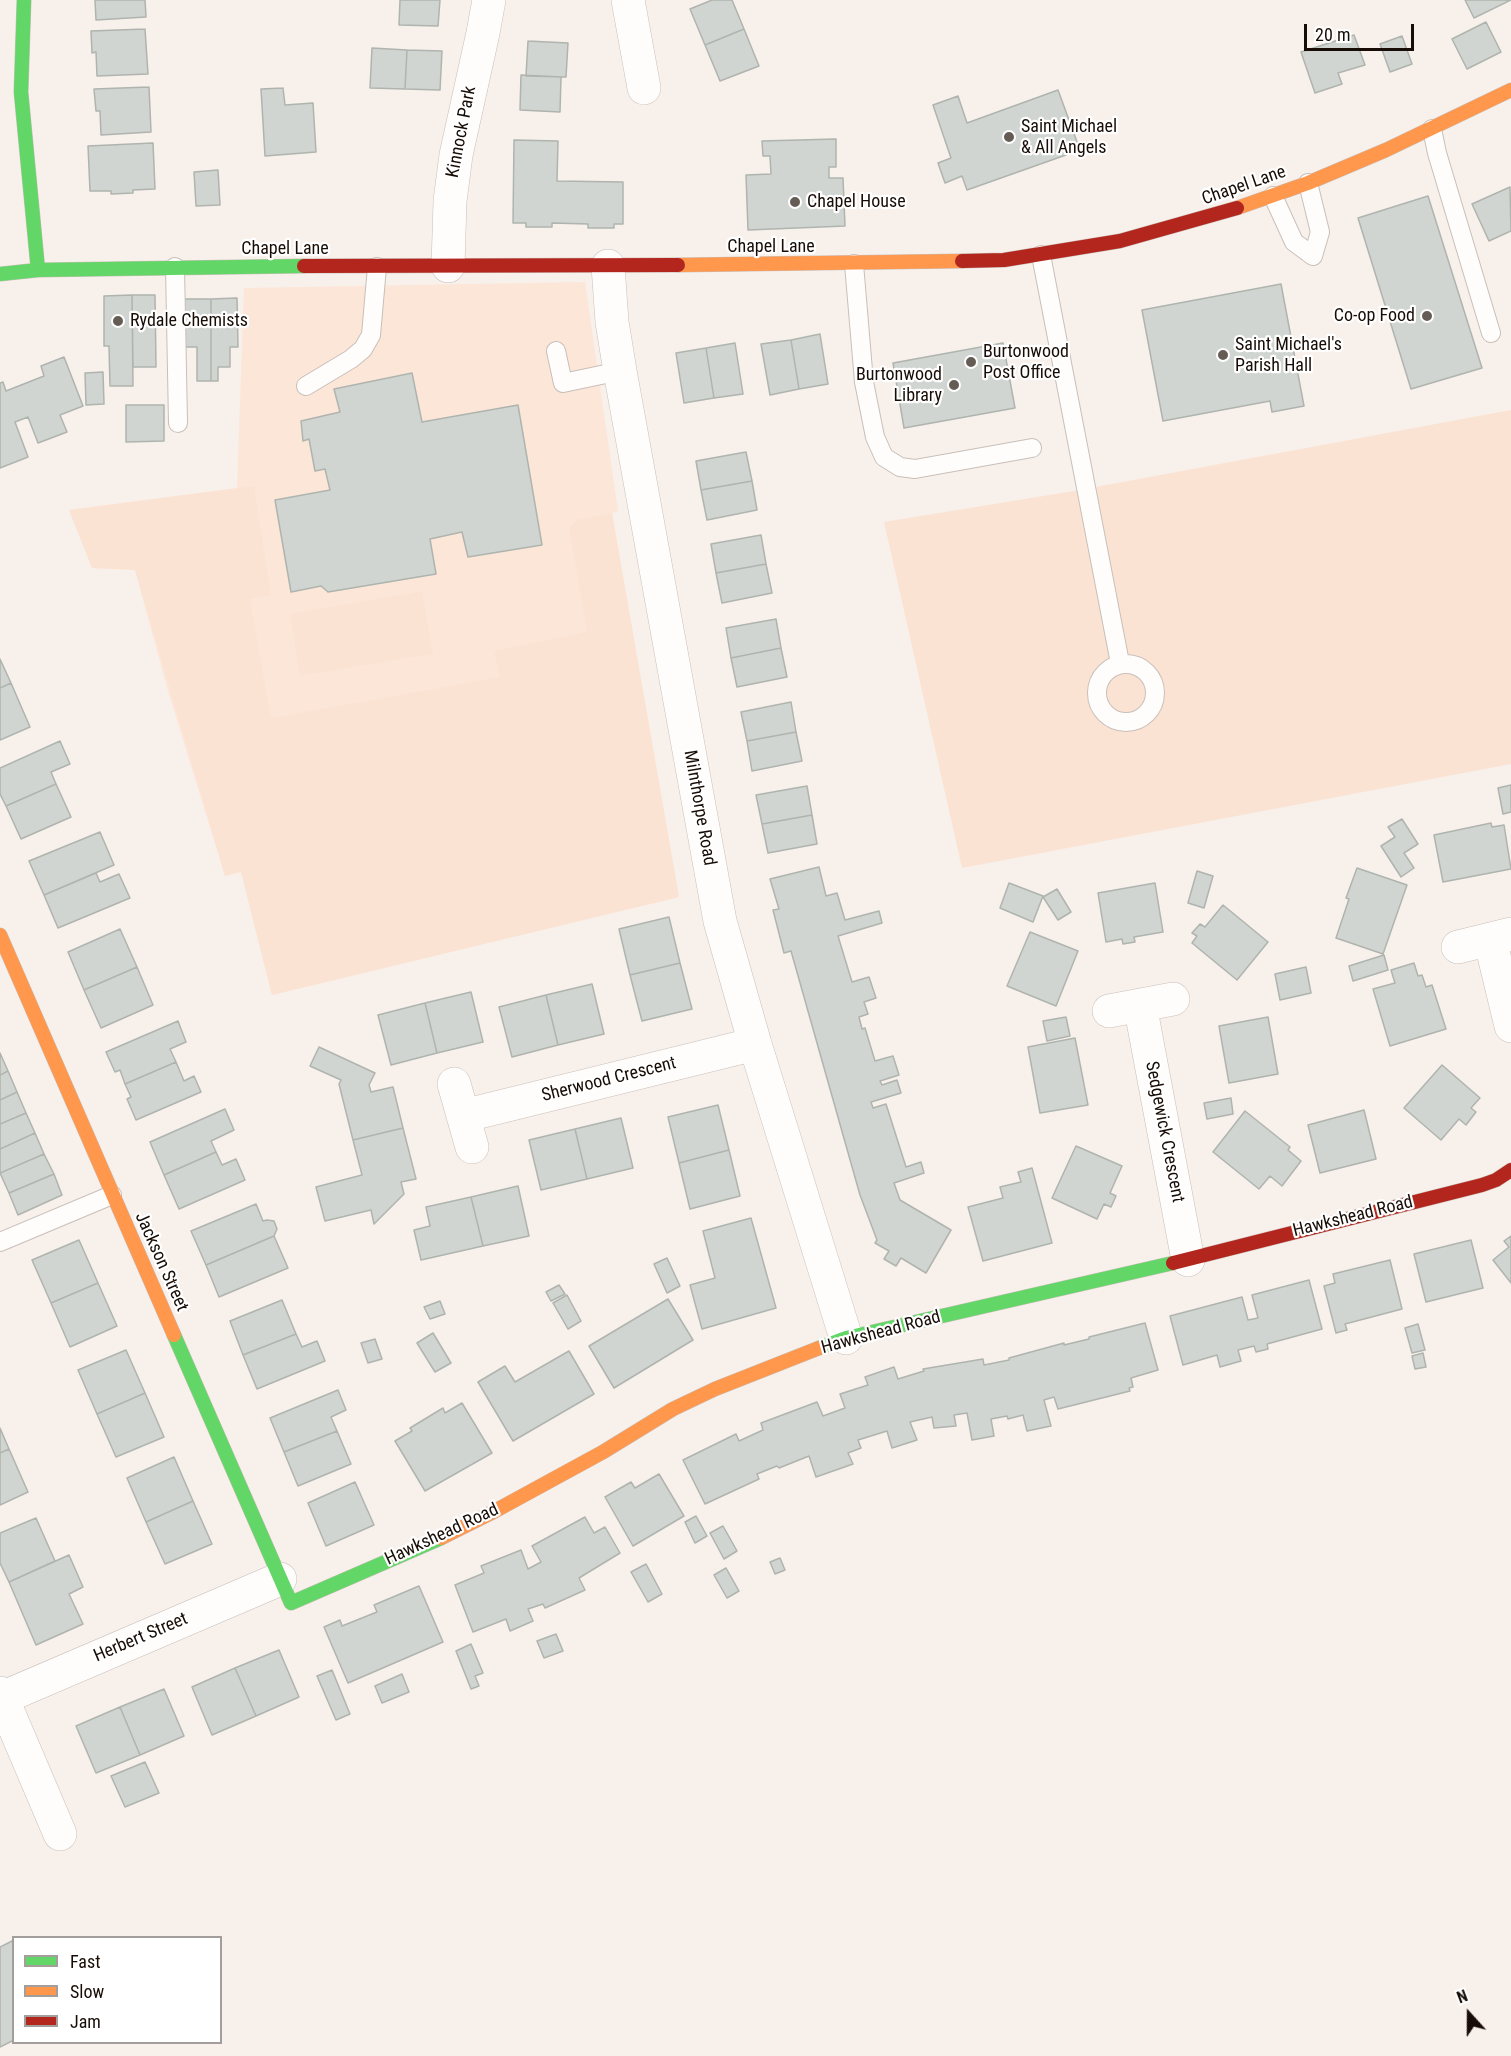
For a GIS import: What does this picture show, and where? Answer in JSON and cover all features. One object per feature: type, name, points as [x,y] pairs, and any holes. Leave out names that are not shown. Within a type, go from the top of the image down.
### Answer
[{"type":"street","points":[[24,0],[21,92],[38,270]]},
{"type":"street","name":"Kinnock Park","points":[[448,267],[450,201],[456,155],[489,0]]},
{"type":"street","points":[[628,0],[644,88]]},
{"type":"street","name":"Chapel Lane","points":[[0,274],[38,270],[175,267],[966,262],[1041,255],[1120,241],[1214,216],[1273,196],[1432,129],[1511,90]]},
{"type":"street","name":"Milnthorpe Road","points":[[608,266],[612,322],[620,371],[720,921],[754,1044],[846,1338]]},
{"type":"street","name":"Jackson Street","points":[[0,935],[7,969],[112,1195],[285,1591]]},
{"type":"street","points":[[1458,947],[1501,936],[1511,1026]]},
{"type":"street","points":[[1109,1011],[1173,999]]},
{"type":"street","name":"Sedgewick Crescent","points":[[1140,1005],[1188,1260]]},
{"type":"street","name":"Sherwood Crescent","points":[[463,1116],[754,1044]]},
{"type":"street","points":[[454,1084],[472,1147]]},
{"type":"street","name":"Hawkshead Road","points":[[285,1591],[436,1540],[493,1512],[694,1399],[846,1338],[1188,1260],[1482,1185],[1496,1180],[1511,1170]]},
{"type":"street","name":"Herbert Street","points":[[1,1696],[285,1591]]},
{"type":"street","points":[[1,1696],[60,1834]]},
{"type":"lane","points":[[1432,129],[1437,153],[1491,333]]},
{"type":"lane","points":[[1273,196],[1294,242],[1313,256],[1320,232],[1308,183]]},
{"type":"lane","points":[[1041,255],[1120,663]]},
{"type":"lane","points":[[854,264],[864,382],[875,437],[884,457],[900,466],[915,469],[1032,448]]},
{"type":"lane","points":[[175,267],[178,423]]},
{"type":"lane","points":[[306,386],[351,359],[363,349],[371,335],[377,267]]},
{"type":"lane","points":[[556,351],[563,383],[620,371]]},
{"type":"lane","points":[[0,1242],[112,1195]]},
{"type":"shaded area","points":[[585,282],[618,511],[612,513],[679,897],[272,995],[241,872],[225,876],[168,691],[135,570],[92,568],[69,510],[237,488],[244,288]]},
{"type":"shaded area","points":[[1511,410],[1511,764],[962,868],[884,522],[1074,491]]},
{"type":"shaded area","points":[[254,486],[271,595],[250,599],[271,718],[500,677],[494,651],[587,632],[569,528],[577,520],[612,513],[679,897],[272,995],[241,872],[225,876],[135,570],[92,568],[69,510]]},
{"type":"shaded area","points":[[422,591],[433,654],[300,676],[290,614]]},
{"type":"building","points":[[95,0],[145,0],[146,17],[96,20]]},
{"type":"building","points":[[400,0],[440,0],[438,26],[399,25]]},
{"type":"building","points":[[712,0],[732,0],[744,29],[705,45],[690,9]]},
{"type":"building","points":[[1465,0],[1511,0],[1474,18]]},
{"type":"building","points":[[1486,22],[1501,52],[1467,69],[1452,39]]},
{"type":"building","points":[[145,29],[148,74],[97,76],[96,52],[92,53],[91,31]]},
{"type":"building","points":[[744,29],[759,66],[720,81],[705,45]]},
{"type":"building","points":[[1354,35],[1365,65],[1338,73],[1342,84],[1315,93],[1301,52]]},
{"type":"building","points":[[1402,36],[1412,64],[1390,72],[1380,44]]},
{"type":"building","points":[[528,41],[568,43],[566,77],[526,76]]},
{"type":"building","points":[[372,48],[407,50],[405,89],[370,88]]},
{"type":"building","points":[[407,50],[442,51],[440,90],[405,89]]},
{"type":"building","points":[[521,75],[561,77],[560,112],[520,110]]},
{"type":"building","points":[[149,87],[151,132],[101,135],[100,111],[96,111],[94,89]]},
{"type":"building","points":[[283,88],[285,105],[313,103],[316,152],[265,156],[261,89]]},
{"type":"building","name":"Saint Michael & All Angels","points":[[1058,90],[1080,150],[967,190],[962,176],[945,183],[938,163],[951,158],[933,105],[958,96],[967,123]]},
{"type":"building","name":"Chapel House","points":[[836,139],[836,167],[829,167],[829,178],[843,178],[845,226],[748,230],[746,175],[771,174],[770,156],[763,156],[762,141]]},
{"type":"building","points":[[514,140],[558,141],[557,181],[623,182],[623,224],[614,224],[614,228],[588,228],[588,224],[552,223],[552,227],[526,227],[526,223],[513,223]]},
{"type":"building","points":[[153,143],[155,189],[111,194],[111,191],[90,191],[88,146]]},
{"type":"building","points":[[218,170],[220,205],[196,206],[194,172]]},
{"type":"building","points":[[1510,187],[1511,231],[1489,241],[1472,204]]},
{"type":"building","name":"Co-op Food","points":[[1428,196],[1482,368],[1411,389],[1358,218]]},
{"type":"building","name":"Saint Michael's Parish Hall","points":[[1281,284],[1304,406],[1272,412],[1270,401],[1163,421],[1142,310]]},
{"type":"building","points":[[132,295],[155,295],[156,367],[133,367]]},
{"type":"building","name":"Rydale Chemists","points":[[132,295],[133,386],[110,386],[109,346],[104,346],[104,296]]},
{"type":"building","points":[[237,298],[238,347],[230,347],[230,367],[218,367],[218,381],[211,381],[211,299]]},
{"type":"building","points":[[183,299],[211,299],[211,381],[197,381],[197,347],[184,347]]},
{"type":"building","points":[[820,334],[828,384],[799,389],[791,340]]},
{"type":"building","points":[[791,340],[799,389],[770,395],[761,344]]},
{"type":"building","points":[[735,343],[743,394],[714,398],[706,348]]},
{"type":"building","name":"Burtonwood Library","points":[[1003,343],[1015,408],[904,428],[893,363]]},
{"type":"building","points":[[706,348],[714,398],[684,403],[676,353]]},
{"type":"building","points":[[64,357],[83,406],[60,415],[67,432],[38,443],[28,417],[15,422],[28,457],[0,468],[0,383],[3,382],[6,391],[44,376],[41,366]]},
{"type":"building","points":[[103,372],[104,404],[86,405],[85,373]]},
{"type":"building","points":[[412,373],[422,422],[518,405],[542,545],[468,557],[462,532],[430,539],[436,574],[328,592],[321,586],[291,592],[275,500],[330,490],[325,469],[315,471],[309,439],[303,441],[301,421],[340,412],[334,389]]},
{"type":"building","points":[[126,405],[164,405],[164,441],[126,442]]},
{"type":"building","points":[[746,452],[752,481],[701,490],[696,461]]},
{"type":"building","points":[[752,481],[757,510],[707,520],[701,490]]},
{"type":"building","points":[[761,535],[766,564],[716,573],[711,544]]},
{"type":"building","points":[[766,564],[772,593],[722,603],[716,573]]},
{"type":"building","points":[[776,619],[781,648],[731,658],[726,628]]},
{"type":"building","points":[[781,648],[787,677],[737,687],[731,658]]},
{"type":"building","points":[[0,659],[11,683],[0,688]]},
{"type":"building","points":[[11,683],[30,727],[0,740],[0,688]]},
{"type":"building","points":[[791,702],[796,732],[747,741],[741,712]]},
{"type":"building","points":[[796,732],[802,761],[752,771],[747,741]]},
{"type":"building","points":[[60,741],[70,764],[51,772],[56,784],[6,806],[0,794],[0,768]]},
{"type":"building","points":[[56,784],[71,817],[21,839],[6,806]]},
{"type":"building","points":[[1511,785],[1511,812],[1503,814],[1498,788]]},
{"type":"building","points":[[807,786],[812,815],[762,824],[756,795]]},
{"type":"building","points":[[812,815],[817,844],[768,853],[762,824]]},
{"type":"building","points":[[1402,819],[1418,844],[1404,853],[1414,868],[1401,877],[1381,846],[1395,837],[1388,827]]},
{"type":"building","points":[[1491,823],[1492,827],[1504,825],[1511,869],[1443,882],[1434,835]]},
{"type":"building","points":[[100,832],[114,865],[44,895],[29,861]]},
{"type":"building","points":[[819,867],[826,896],[837,893],[845,920],[879,911],[882,923],[838,936],[852,982],[869,977],[876,998],[864,1002],[868,1014],[859,1017],[862,1029],[865,1028],[875,1061],[893,1056],[899,1075],[880,1081],[882,1085],[897,1080],[901,1093],[871,1102],[873,1108],[886,1104],[906,1167],[921,1162],[924,1173],[894,1183],[900,1200],[951,1230],[926,1273],[901,1258],[896,1266],[884,1259],[889,1251],[875,1243],[877,1240],[860,1195],[791,951],[784,953],[773,910],[779,909],[770,879]]},
{"type":"building","points":[[1357,868],[1407,885],[1383,954],[1336,938],[1349,899],[1346,898]]},
{"type":"building","points":[[1197,871],[1213,876],[1204,908],[1188,903]]},
{"type":"building","points":[[96,873],[100,882],[119,874],[130,898],[58,928],[44,895]]},
{"type":"building","points":[[1009,883],[1043,896],[1033,922],[1000,908]]},
{"type":"building","points":[[1155,883],[1163,932],[1134,937],[1135,942],[1123,944],[1122,939],[1106,942],[1098,893]]},
{"type":"building","points":[[1057,889],[1071,912],[1058,920],[1043,897]]},
{"type":"building","points":[[1223,905],[1268,942],[1237,980],[1192,943],[1197,936],[1192,933],[1200,924],[1205,927]]},
{"type":"building","points":[[669,917],[680,963],[630,975],[619,929]]},
{"type":"building","points":[[120,929],[137,967],[84,990],[68,952]]},
{"type":"building","points":[[1030,932],[1078,951],[1056,1006],[1007,986]]},
{"type":"building","points":[[1384,955],[1388,970],[1353,981],[1349,966]]},
{"type":"building","points":[[680,963],[692,1009],[642,1021],[630,975]]},
{"type":"building","points":[[1414,963],[1418,976],[1422,975],[1426,987],[1432,985],[1446,1029],[1390,1046],[1373,989],[1395,983],[1391,970]]},
{"type":"building","points":[[137,967],[153,1005],[101,1028],[84,990]]},
{"type":"building","points":[[1306,967],[1311,993],[1280,1000],[1275,974]]},
{"type":"building","points":[[592,984],[604,1034],[558,1045],[546,995]]},
{"type":"building","points":[[471,992],[483,1042],[437,1053],[425,1003]]},
{"type":"building","points":[[546,995],[558,1045],[512,1057],[499,1007]]},
{"type":"building","points":[[425,1003],[437,1053],[391,1065],[378,1015]]},
{"type":"building","points":[[1066,1017],[1070,1036],[1047,1041],[1043,1021]]},
{"type":"building","points":[[1268,1017],[1278,1074],[1229,1083],[1219,1026]]},
{"type":"building","points":[[178,1021],[186,1042],[170,1049],[176,1062],[125,1084],[120,1070],[115,1072],[106,1052]]},
{"type":"building","points":[[1075,1038],[1088,1105],[1040,1113],[1028,1047]]},
{"type":"building","points":[[319,1047],[375,1073],[369,1085],[371,1092],[393,1087],[403,1128],[353,1140],[339,1084],[341,1080],[310,1066]]},
{"type":"building","points":[[0,1053],[8,1071],[0,1075]]},
{"type":"building","points":[[176,1062],[184,1081],[194,1076],[201,1092],[136,1120],[127,1099],[131,1097],[125,1084]]},
{"type":"building","points":[[1442,1065],[1480,1098],[1471,1108],[1476,1112],[1466,1125],[1459,1119],[1441,1140],[1404,1108]]},
{"type":"building","points":[[8,1071],[17,1092],[0,1100],[0,1075]]},
{"type":"building","points":[[17,1092],[26,1113],[0,1124],[0,1100]]},
{"type":"building","points":[[1231,1098],[1233,1114],[1207,1119],[1204,1103]]},
{"type":"building","points":[[718,1105],[729,1150],[679,1163],[668,1117]]},
{"type":"building","points":[[225,1109],[234,1130],[211,1141],[216,1152],[164,1175],[150,1142]]},
{"type":"building","points":[[1364,1110],[1376,1159],[1320,1173],[1308,1125]]},
{"type":"building","points":[[1245,1111],[1290,1147],[1288,1150],[1301,1161],[1282,1186],[1270,1176],[1259,1189],[1213,1152]]},
{"type":"building","points":[[26,1113],[35,1133],[0,1149],[0,1124]]},
{"type":"building","points":[[621,1118],[633,1168],[587,1179],[575,1129]]},
{"type":"building","points":[[403,1128],[416,1179],[401,1182],[404,1194],[374,1224],[371,1210],[325,1221],[316,1187],[362,1175],[353,1140]]},
{"type":"building","points":[[575,1129],[587,1179],[541,1190],[529,1140]]},
{"type":"building","points":[[35,1133],[44,1154],[0,1173],[0,1149]]},
{"type":"building","points":[[1076,1146],[1122,1166],[1110,1193],[1116,1196],[1111,1207],[1104,1204],[1097,1219],[1052,1198]]},
{"type":"building","points":[[729,1150],[740,1196],[690,1209],[679,1163]]},
{"type":"building","points":[[216,1152],[222,1165],[236,1159],[245,1180],[179,1209],[164,1175]]},
{"type":"building","points":[[44,1154],[54,1174],[9,1193],[0,1173]]},
{"type":"building","points":[[1032,1168],[1052,1243],[983,1261],[968,1207],[1003,1198],[1000,1187],[1021,1182],[1018,1172]]},
{"type":"building","points":[[54,1174],[62,1195],[18,1215],[9,1193]]},
{"type":"building","points":[[518,1186],[529,1236],[483,1246],[471,1197]]},
{"type":"building","points":[[471,1197],[483,1246],[421,1260],[414,1230],[430,1226],[426,1207]]},
{"type":"building","points":[[256,1204],[263,1221],[274,1221],[277,1229],[274,1236],[206,1265],[191,1231]]},
{"type":"building","points":[[751,1218],[776,1308],[702,1329],[690,1285],[715,1278],[703,1231]]},
{"type":"building","points":[[274,1236],[288,1268],[219,1297],[206,1265]]},
{"type":"building","points":[[1511,1236],[1511,1283],[1493,1260],[1509,1247],[1504,1241]]},
{"type":"building","points":[[79,1240],[98,1283],[51,1303],[32,1260]]},
{"type":"building","points":[[1471,1240],[1483,1288],[1426,1302],[1414,1254]]},
{"type":"building","points":[[667,1258],[680,1286],[667,1293],[654,1264]]},
{"type":"building","points":[[1390,1260],[1402,1309],[1345,1324],[1347,1330],[1336,1333],[1324,1286],[1335,1283],[1333,1274]]},
{"type":"building","points":[[1309,1280],[1322,1329],[1267,1344],[1268,1349],[1256,1352],[1254,1346],[1238,1350],[1241,1361],[1220,1367],[1217,1355],[1183,1365],[1170,1316],[1242,1297],[1248,1320],[1258,1318],[1252,1295]]},
{"type":"building","points":[[98,1283],[117,1326],[70,1347],[51,1303]]},
{"type":"building","points":[[559,1285],[565,1294],[551,1301],[546,1292]]},
{"type":"building","points":[[567,1295],[581,1321],[568,1329],[553,1303]]},
{"type":"building","points":[[668,1299],[693,1340],[614,1388],[589,1346]]},
{"type":"building","points":[[282,1300],[296,1334],[243,1355],[230,1321]]},
{"type":"building","points":[[440,1301],[445,1314],[430,1319],[424,1307]]},
{"type":"building","points":[[1145,1323],[1158,1370],[1131,1378],[1133,1387],[1129,1388],[1130,1391],[1058,1409],[1054,1397],[1044,1400],[1051,1426],[1027,1431],[1023,1415],[1008,1419],[1007,1416],[991,1419],[994,1436],[972,1440],[967,1413],[954,1415],[956,1426],[934,1428],[932,1417],[910,1422],[917,1440],[892,1448],[887,1431],[858,1440],[861,1448],[848,1453],[853,1464],[816,1477],[809,1456],[757,1474],[759,1479],[705,1504],[683,1460],[736,1434],[739,1441],[763,1430],[761,1423],[817,1402],[823,1416],[845,1408],[840,1394],[868,1385],[865,1377],[894,1367],[898,1379],[924,1371],[923,1369],[983,1359],[984,1365]]},
{"type":"building","points":[[1418,1324],[1425,1350],[1412,1353],[1405,1328]]},
{"type":"building","points":[[433,1333],[451,1363],[435,1372],[417,1343]]},
{"type":"building","points":[[296,1334],[302,1347],[317,1341],[325,1361],[257,1389],[243,1355]]},
{"type":"building","points":[[375,1339],[382,1359],[368,1363],[361,1343]]},
{"type":"building","points":[[126,1350],[145,1393],[97,1414],[78,1370]]},
{"type":"building","points":[[569,1351],[594,1394],[513,1441],[478,1382],[505,1366],[515,1382]]},
{"type":"building","points":[[1423,1353],[1426,1367],[1415,1369],[1412,1356]]},
{"type":"building","points":[[338,1390],[346,1410],[331,1417],[337,1431],[284,1452],[270,1418]]},
{"type":"building","points":[[145,1393],[164,1437],[116,1457],[97,1414]]},
{"type":"building","points":[[462,1403],[492,1453],[425,1491],[395,1441],[412,1431],[410,1428],[443,1408],[445,1413]]},
{"type":"building","points":[[0,1428],[9,1449],[0,1453]]},
{"type":"building","points":[[337,1431],[351,1464],[298,1486],[284,1452]]},
{"type":"building","points":[[9,1449],[28,1492],[0,1505],[0,1453]]},
{"type":"building","points":[[174,1457],[193,1501],[146,1522],[127,1478]]},
{"type":"building","points":[[659,1474],[684,1516],[633,1546],[605,1497],[631,1482],[635,1488]]},
{"type":"building","points":[[355,1482],[374,1525],[326,1546],[308,1503]]},
{"type":"building","points":[[193,1501],[212,1544],[165,1564],[146,1522]]},
{"type":"building","points":[[696,1516],[707,1536],[695,1543],[685,1522]]},
{"type":"building","points":[[585,1517],[594,1533],[605,1527],[620,1553],[579,1578],[585,1590],[545,1608],[543,1604],[528,1609],[533,1621],[510,1631],[506,1619],[473,1632],[455,1585],[484,1573],[481,1566],[521,1550],[528,1569],[541,1562],[532,1546]]},
{"type":"building","points":[[36,1518],[55,1561],[9,1582],[0,1563],[0,1533]]},
{"type":"building","points":[[723,1526],[737,1551],[724,1559],[710,1533]]},
{"type":"building","points":[[69,1555],[83,1587],[69,1594],[83,1624],[36,1645],[9,1582]]},
{"type":"building","points":[[780,1558],[785,1570],[775,1574],[770,1562]]},
{"type":"building","points":[[646,1564],[662,1594],[648,1602],[631,1572]]},
{"type":"building","points":[[726,1568],[739,1591],[727,1598],[714,1575]]},
{"type":"building","points":[[419,1586],[443,1642],[348,1683],[324,1627],[340,1620],[342,1626],[377,1612],[374,1605]]},
{"type":"building","points":[[556,1634],[563,1651],[544,1658],[537,1641]]},
{"type":"building","points":[[471,1644],[483,1673],[475,1676],[479,1686],[471,1689],[456,1651]]},
{"type":"building","points":[[279,1650],[299,1697],[256,1716],[235,1668]]},
{"type":"building","points":[[235,1668],[256,1716],[212,1735],[192,1687]]},
{"type":"building","points":[[332,1670],[350,1714],[336,1720],[317,1676]]},
{"type":"building","points":[[402,1674],[409,1692],[382,1703],[375,1686]]},
{"type":"building","points":[[164,1689],[184,1736],[140,1755],[120,1707]]},
{"type":"building","points":[[120,1707],[140,1755],[96,1773],[76,1726]]},
{"type":"building","points":[[145,1762],[159,1793],[125,1807],[111,1776]]},
{"type":"building","points":[[12,1941],[12,2041],[0,2047],[0,1947]]},
{"type":"traffic: fast","points":[[24,0],[21,92],[38,270]]},
{"type":"traffic: fast","points":[[0,274],[38,270],[304,266]]},
{"type":"traffic: fast","points":[[819,1348],[846,1338],[1173,1263]]},
{"type":"traffic: fast","points":[[174,1335],[291,1603],[441,1538]]},
{"type":"traffic: slow","points":[[1237,208],[1308,183],[1386,150],[1511,90]]},
{"type":"traffic: slow","points":[[678,265],[962,261]]},
{"type":"traffic: slow","points":[[0,935],[174,1335]]},
{"type":"traffic: slow","points":[[441,1538],[603,1452],[673,1409],[715,1389],[819,1348]]},
{"type":"traffic: jam","points":[[962,261],[1004,260],[1120,241],[1237,208]]},
{"type":"traffic: jam","points":[[304,266],[678,265]]},
{"type":"traffic: jam","points":[[1173,1263],[1482,1185],[1496,1180],[1511,1170]]},
{"type":"place","name":"Saint Michael & All Angels","points":[[1009,137]]},
{"type":"place","name":"Chapel House","points":[[795,202]]},
{"type":"place","name":"Co-op Food","points":[[1427,316]]},
{"type":"place","name":"Rydale Chemists","points":[[118,321]]},
{"type":"place","name":"Saint Michael's Parish Hall","points":[[1223,355]]},
{"type":"place","name":"Burtonwood Post Office","points":[[971,362]]},
{"type":"place","name":"Burtonwood Library","points":[[954,385]]}]
